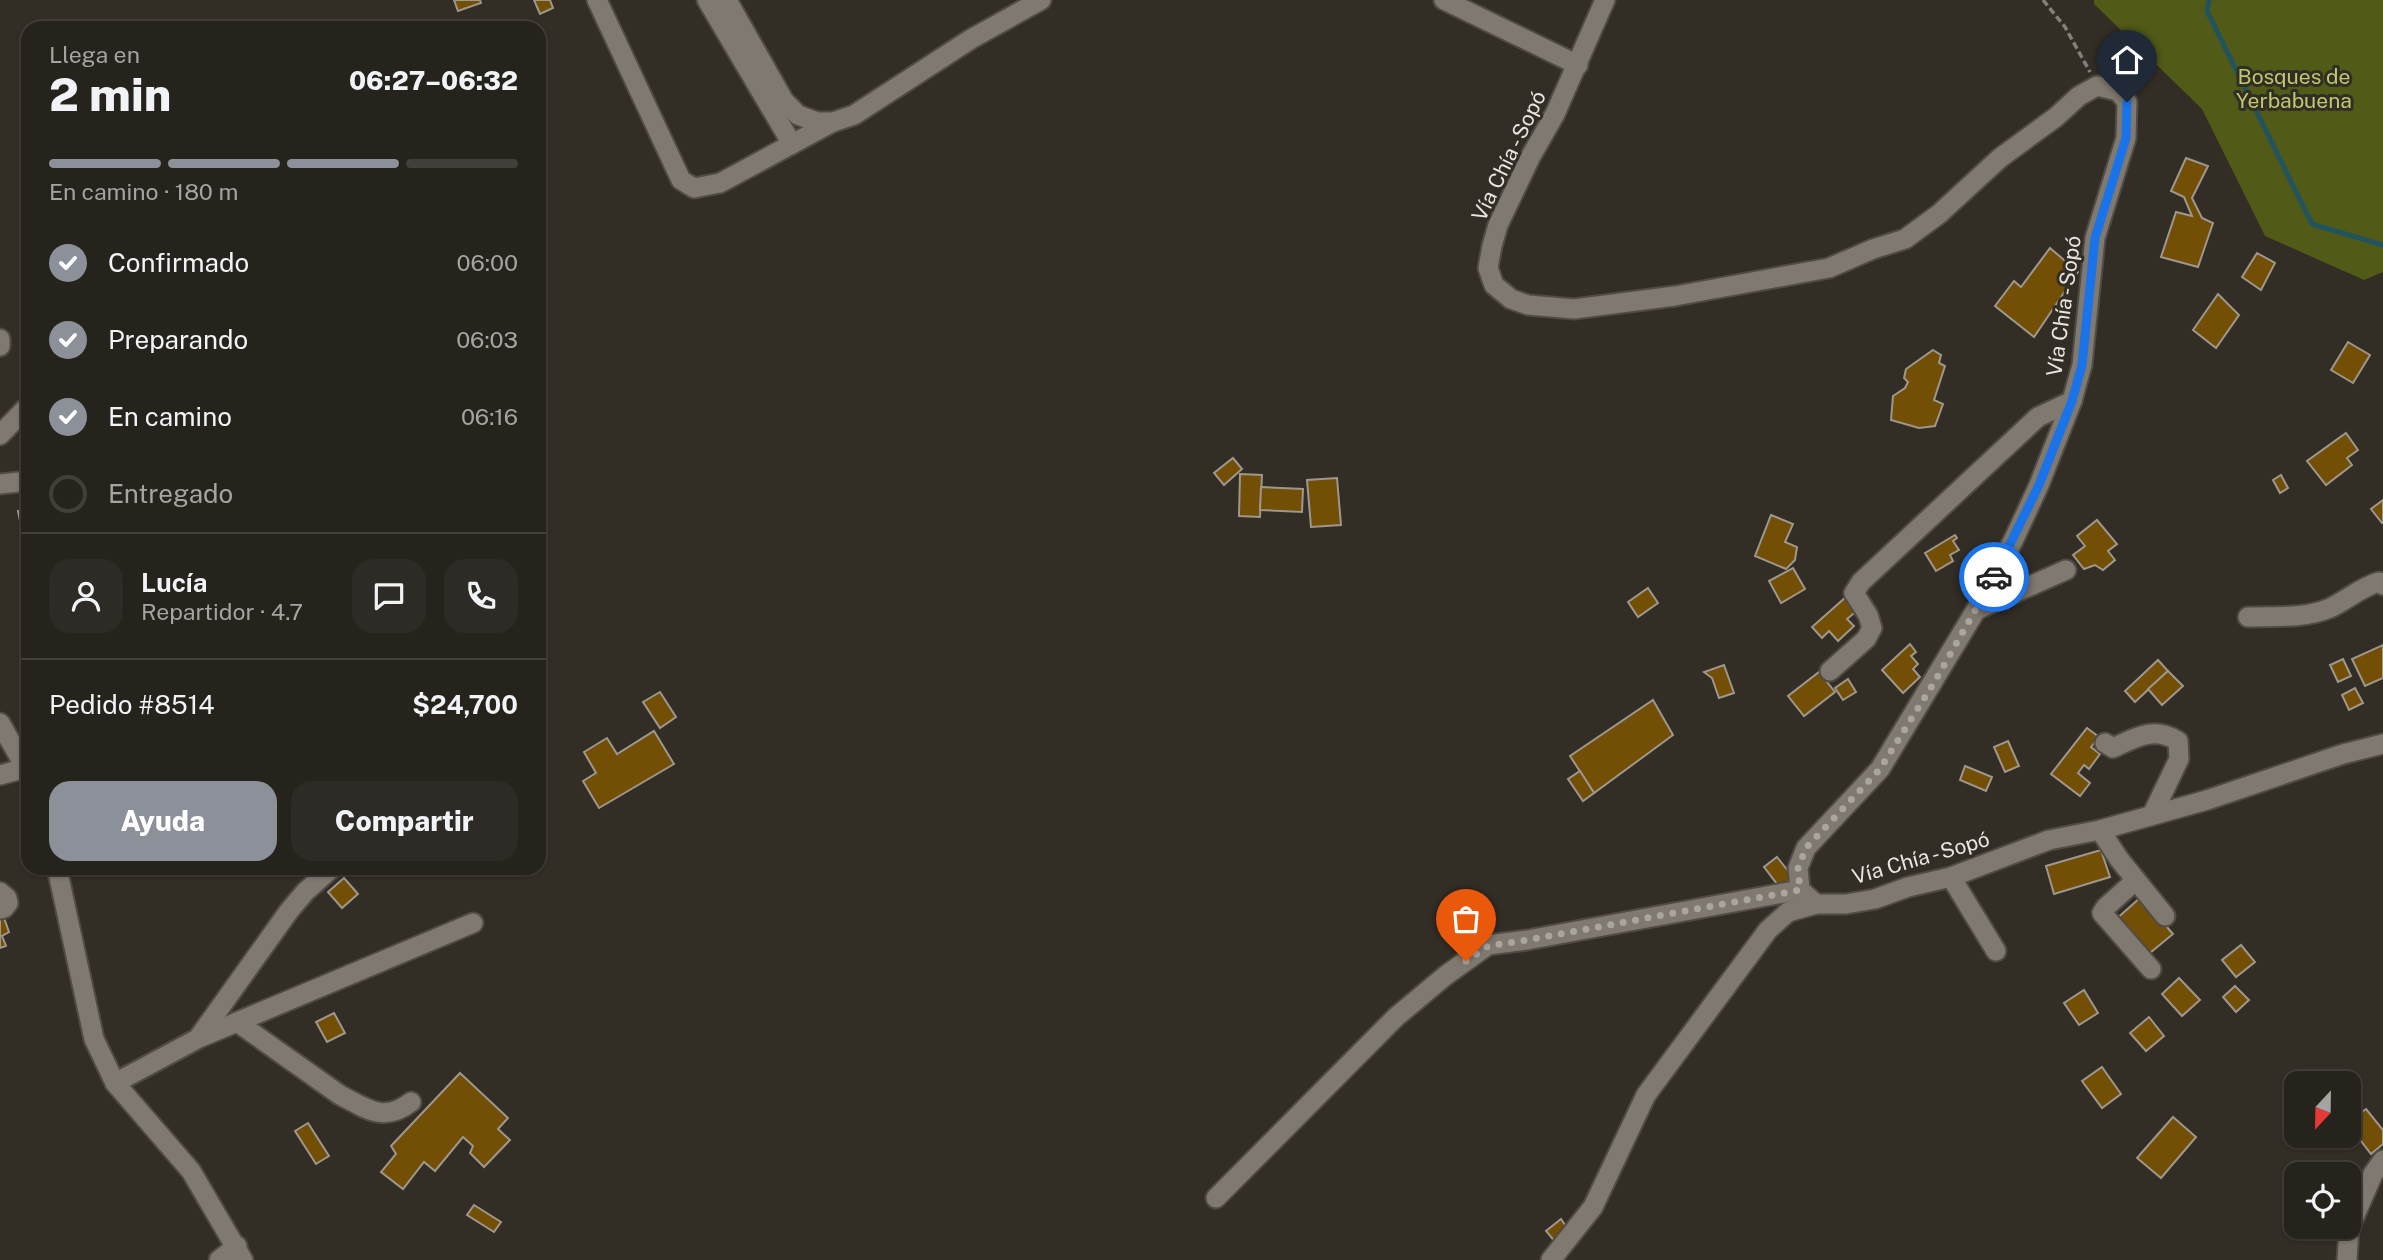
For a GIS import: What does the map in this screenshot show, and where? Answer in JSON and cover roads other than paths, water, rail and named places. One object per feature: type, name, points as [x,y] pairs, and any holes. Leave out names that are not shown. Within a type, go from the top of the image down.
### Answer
[{"type":"street","points":[[597,0],[681,180],[694,188],[720,183],[833,122],[854,115],[971,39],[1041,0]]},
{"type":"street","points":[[707,0],[792,144]]},
{"type":"street","points":[[727,0],[784,101],[798,115],[817,122],[833,122]]},
{"type":"street","points":[[1444,0],[1578,65]]},
{"type":"street","name":"Vía Chía - Sopó","points":[[1605,0],[1555,114],[1498,225],[1492,246],[1488,268],[1494,285],[1511,299],[1528,305],[1574,309],[1675,296],[1829,268],[1872,249],[1905,239],[1939,215],[2000,158],[2056,117],[2079,96],[2097,86],[2118,91],[2127,102],[2129,115],[2126,138],[2095,238],[2082,365],[2072,401],[2039,485],[1976,610],[1880,769],[1806,848],[1798,868],[1800,890]]},
{"type":"street","points":[[0,339],[0,346]]},
{"type":"street","points":[[1830,671],[1866,639],[1872,628],[1868,615],[1854,593],[1861,582],[2038,417],[2072,401]]},
{"type":"street","points":[[0,435],[21,413]]},
{"type":"street","points":[[0,484],[21,482]]},
{"type":"street","points":[[1976,610],[2066,570]]},
{"type":"street","points":[[2248,617],[2298,616],[2330,608],[2370,584],[2379,582],[2383,585]]},
{"type":"street","points":[[0,723],[21,760]]},
{"type":"street","points":[[2105,743],[2113,748],[2151,733],[2167,734],[2178,741],[2179,759],[2152,815]]},
{"type":"street","name":"Vía Chía - Sopó","points":[[1551,1260],[1593,1207],[1646,1095],[1768,930],[1788,912],[1816,905],[1875,899],[1908,887],[1951,877],[2049,840],[2100,830],[2207,800],[2343,754],[2383,744]]},
{"type":"street","points":[[0,775],[21,771]]},
{"type":"street","points":[[2100,830],[2165,916]]},
{"type":"street","points":[[59,875],[94,1039],[115,1083],[191,1171],[240,1253],[219,1260]]},
{"type":"street","points":[[199,1038],[289,911],[304,892],[324,875]]},
{"type":"street","points":[[1951,877],[1996,951]]},
{"type":"street","points":[[2136,880],[2102,913],[2151,969]]},
{"type":"street","points":[[1216,1198],[1396,1017],[1445,976],[1488,946],[1800,890],[1816,905]]},
{"type":"street","points":[[0,892],[7,898],[8,903],[5,908],[0,909]]},
{"type":"street","points":[[115,1083],[199,1038],[473,923]]},
{"type":"street","points":[[237,1022],[358,1105],[389,1114],[400,1111],[411,1102]]},
{"type":"street","points":[[2347,1260],[2349,1229],[2383,1160]]},
{"type":"waterway","points":[[2209,0],[2207,11],[2312,224],[2383,245]]},
{"type":"park label","name":"Bosques de Yerbabuena","points":[[2294,89]]}]
